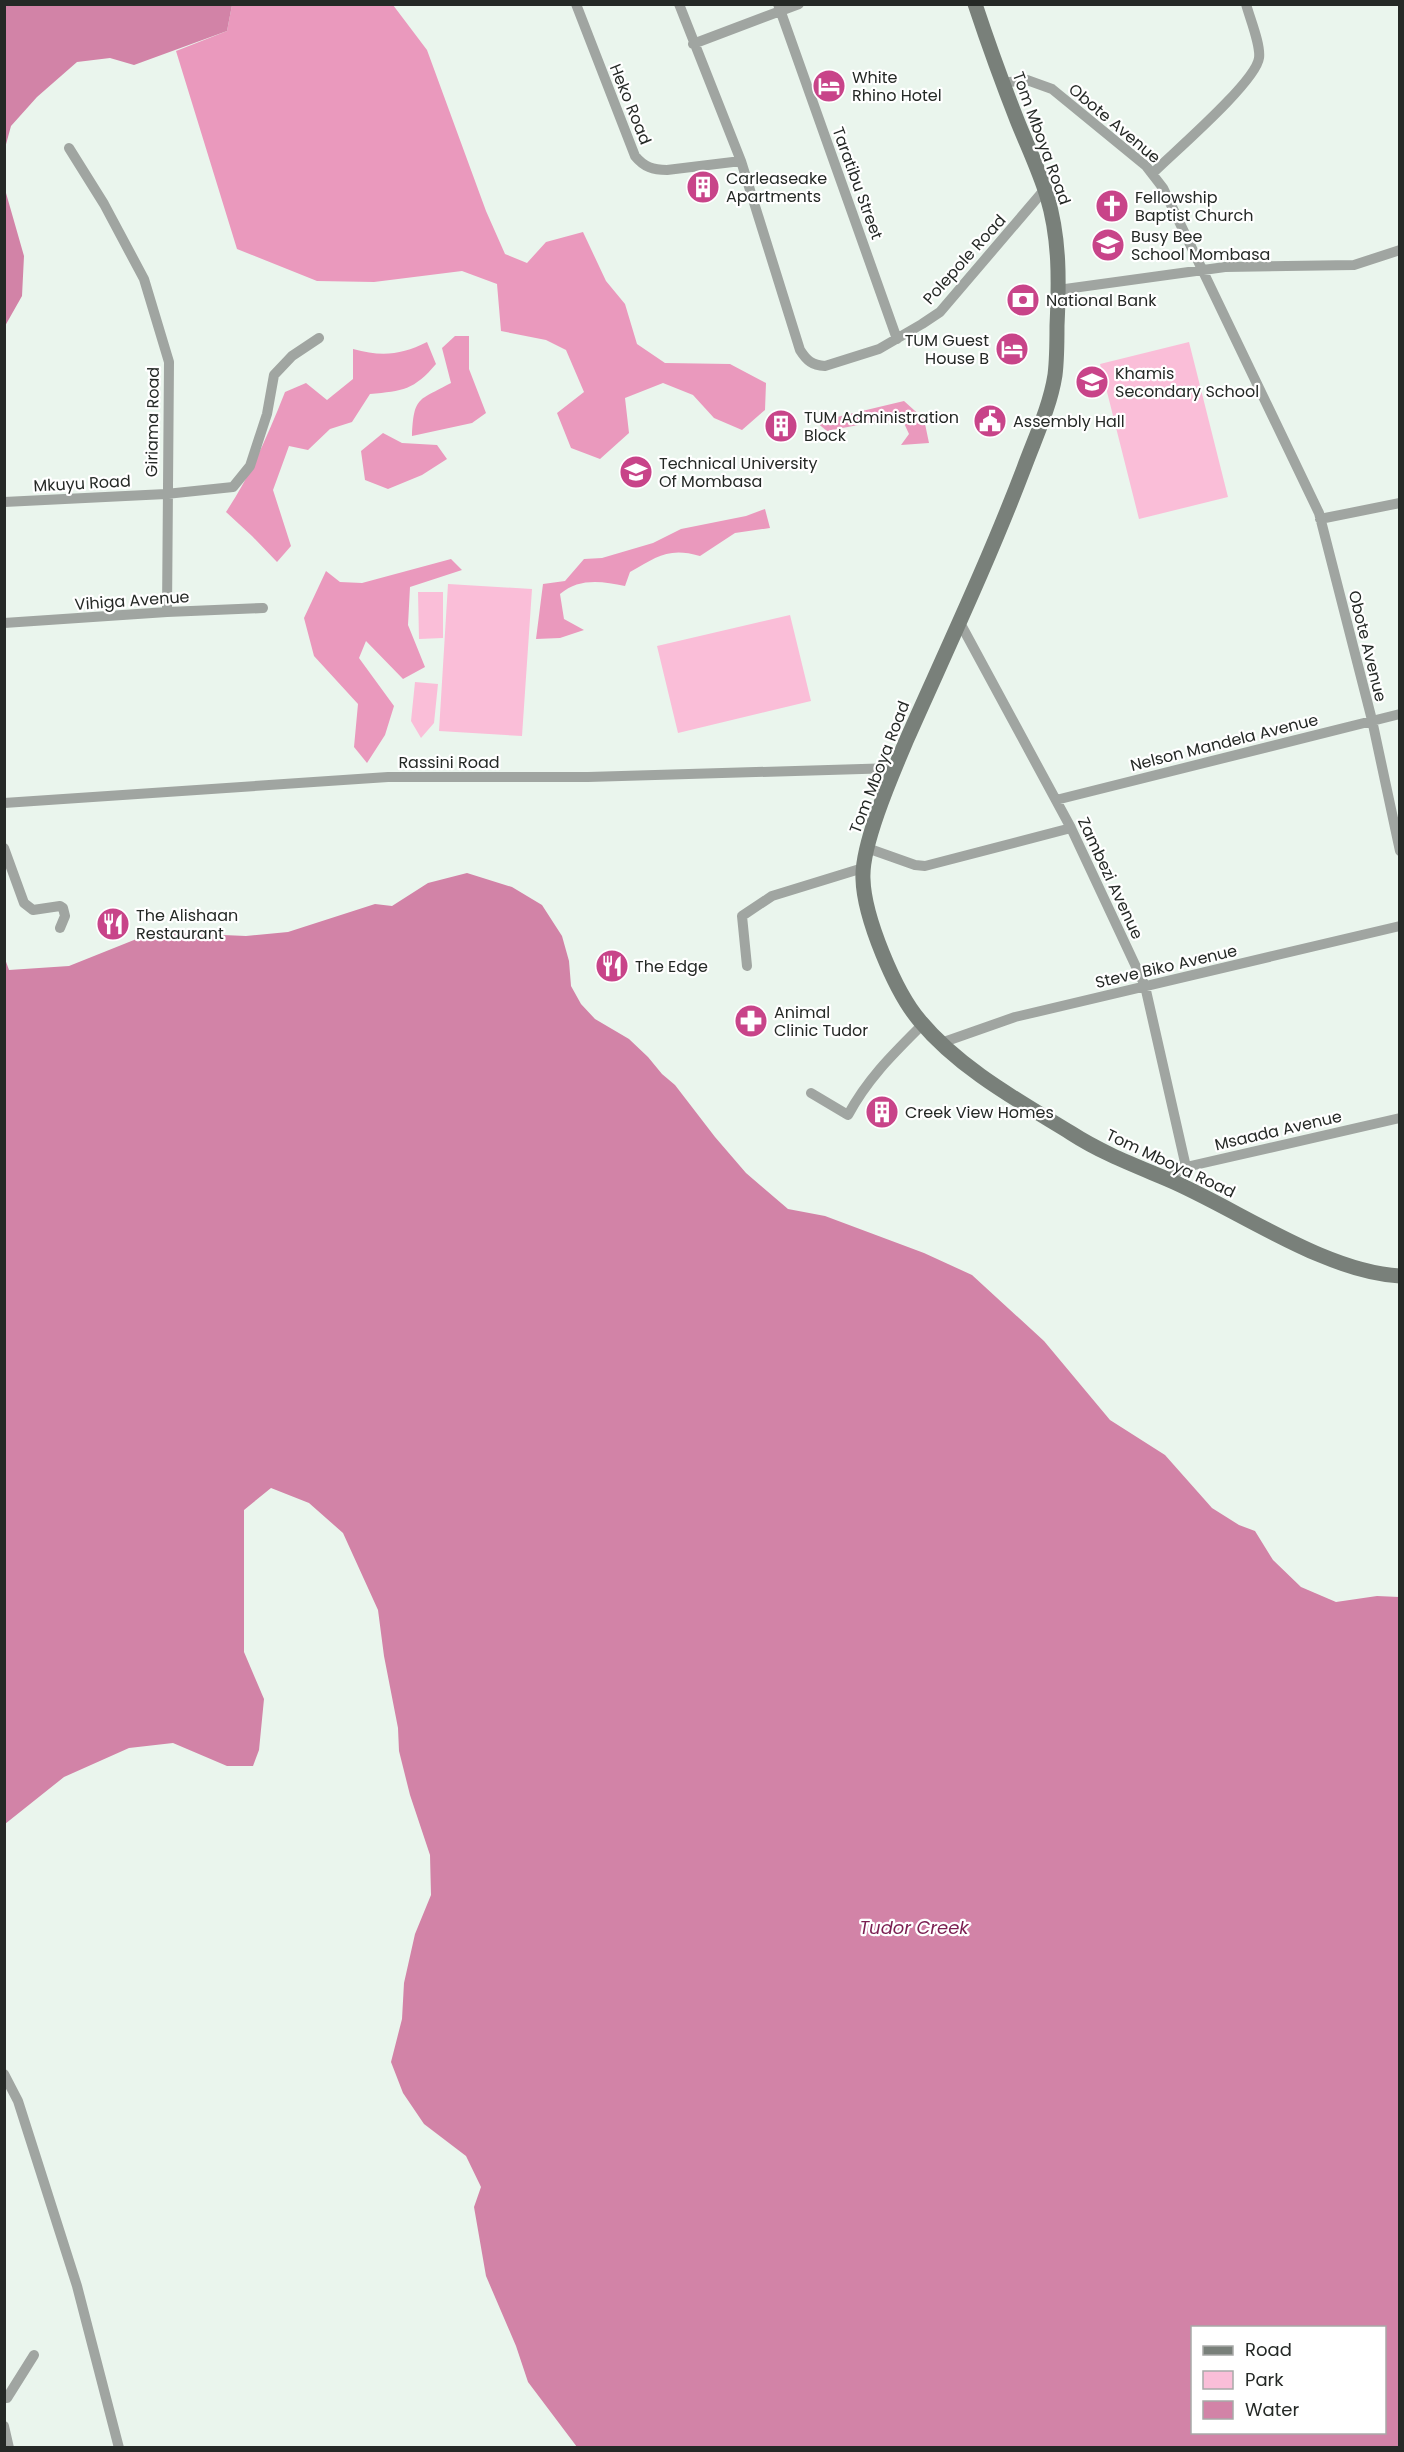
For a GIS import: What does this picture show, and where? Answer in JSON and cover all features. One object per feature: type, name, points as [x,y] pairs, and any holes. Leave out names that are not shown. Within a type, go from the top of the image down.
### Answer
[{"type":"main road","name":"Tom Mboya Road","points":[[975,4],[1002,83],[1045,189],[1056,232],[1058,290],[1056,371],[1052,392],[1010,506],[895,768],[867,848],[863,868],[867,905],[899,989],[923,1024],[941,1043],[978,1072],[1036,1112],[1090,1145],[1138,1169],[1167,1179],[1325,1257],[1365,1271],[1400,1276]]},
{"type":"street","name":"Heko Road","points":[[576,4],[635,156],[640,162],[656,170],[667,170],[741,161]]},
{"type":"street","points":[[678,4],[741,161]]},
{"type":"street","points":[[693,44],[779,8],[800,4]]},
{"type":"street","points":[[1153,173],[1231,98],[1256,66],[1259,58],[1258,48],[1246,4]]},
{"type":"street","name":"Taratibu Street","points":[[779,8],[897,339]]},
{"type":"street","name":"Obote Avenue","points":[[1002,83],[1027,80],[1052,89],[1153,173],[1175,211],[1319,513],[1372,720],[1400,851]]},
{"type":"street","name":"Giriama Road","points":[[69,148],[104,204],[144,279],[169,362],[166,494],[167,612]]},
{"type":"street","name":"Polepole Road","points":[[741,161],[800,350],[808,361],[816,366],[825,366],[879,350],[940,312],[1045,189]]},
{"type":"street","points":[[1058,290],[1201,269],[1346,266],[1380,258],[1400,250]]},
{"type":"street","name":"Mkuyu Road","points":[[4,502],[166,494],[233,487],[250,465],[267,414],[274,375],[292,356],[319,338]]},
{"type":"street","points":[[1320,519],[1400,503]]},
{"type":"street","name":"Vihiga Avenue","points":[[4,624],[167,612],[262,608]]},
{"type":"street","name":"Zambezi Avenue","points":[[959,621],[1071,828],[1145,986],[1186,1167]]},
{"type":"street","name":"Nelson Mandela Avenue","points":[[1056,800],[1400,714]]},
{"type":"street","name":"Rassini Road","points":[[4,803],[388,777],[588,777],[895,768]]},
{"type":"street","points":[[867,848],[915,865],[925,866],[1071,828]]},
{"type":"street","points":[[4,848],[24,903],[33,910],[60,906],[63,908],[65,916],[60,928]]},
{"type":"street","points":[[747,966],[742,916],[772,896],[863,868]]},
{"type":"street","name":"Steve Biko Avenue","points":[[941,1043],[1015,1017],[1400,926]]},
{"type":"street","points":[[812,1094],[848,1115],[861,1090],[874,1072],[923,1024]]},
{"type":"street","name":"Msaada Avenue","points":[[1167,1179],[1186,1167],[1400,1118]]},
{"type":"street","points":[[4,2074],[18,2101],[77,2286],[119,2448]]},
{"type":"street","points":[[4,2398],[8,2398],[34,2355]]},
{"type":"street","points":[[4,2426],[9,2448]]},
{"type":"green space","points":[[1189,342],[1228,497],[1139,519],[1100,364]]},
{"type":"green space","points":[[448,584],[532,589],[522,736],[439,731]]},
{"type":"green space","points":[[418,592],[443,592],[443,638],[419,639]]},
{"type":"green space","points":[[790,615],[811,701],[678,733],[657,646]]},
{"type":"green space","points":[[415,682],[438,684],[434,723],[421,738],[411,721]]},
{"type":"shaded area","points":[[232,5],[393,5],[427,50],[486,211],[505,254],[527,263],[546,242],[583,232],[606,281],[625,304],[637,344],[665,363],[730,364],[766,383],[765,410],[742,430],[714,418],[693,395],[663,383],[625,398],[629,433],[600,459],[571,448],[557,413],[584,392],[566,350],[546,340],[501,331],[497,284],[462,271],[374,282],[317,281],[237,249],[176,51],[227,31]]},
{"type":"shaded area","points":[[455,336],[469,336],[469,369],[486,413],[472,423],[412,436],[414,413],[420,401],[451,383],[442,348]]},
{"type":"shaded area","points":[[427,342],[436,364],[421,379],[407,388],[370,394],[352,422],[330,429],[308,450],[289,446],[273,490],[291,546],[277,562],[226,512],[258,454],[285,392],[306,383],[327,400],[353,379],[353,349],[382,354],[409,350]]},
{"type":"shaded area","points":[[904,401],[924,419],[929,443],[901,445],[909,434],[903,421],[879,421],[827,431],[816,422]]},
{"type":"shaded area","points":[[383,433],[402,443],[437,445],[447,459],[422,475],[388,489],[365,480],[361,451]]},
{"type":"shaded area","points":[[765,509],[770,528],[735,533],[700,556],[689,553],[663,555],[630,572],[625,586],[591,582],[567,589],[560,594],[564,619],[584,630],[560,638],[536,639],[543,584],[565,581],[584,559],[602,558],[653,543],[681,529],[746,516]]},
{"type":"shaded area","points":[[451,559],[462,570],[410,587],[408,625],[425,667],[403,679],[366,641],[359,658],[394,706],[385,735],[367,763],[354,747],[358,704],[314,656],[304,618],[326,571],[340,582],[362,583]]},
{"type":"water","points":[[5,4],[232,5],[227,31],[134,65],[110,58],[77,62],[37,97],[11,126],[5,148]]},
{"type":"water","points":[[4,186],[24,256],[22,296],[5,326]]},
{"type":"water","name":"Tudor Creek","points":[[467,873],[512,887],[542,905],[562,936],[569,961],[571,986],[581,1004],[595,1019],[629,1039],[648,1057],[675,1085],[746,1173],[788,1209],[825,1216],[924,1253],[972,1275],[1044,1341],[1110,1420],[1165,1455],[1212,1508],[1239,1525],[1255,1531],[1273,1560],[1301,1587],[1336,1602],[1377,1596],[1399,1597],[1399,2447],[577,2447],[528,2382],[516,2346],[486,2276],[474,2207],[481,2187],[466,2156],[424,2124],[403,2093],[391,2062],[402,2019],[404,1983],[415,1934],[431,1895],[430,1855],[410,1795],[399,1751],[398,1728],[378,1610],[343,1533],[309,1503],[271,1488],[244,1510],[244,1652],[264,1699],[259,1750],[253,1766],[227,1766],[173,1743],[129,1748],[64,1777],[5,1824],[5,959],[9,970],[69,966],[154,932],[246,936],[288,932],[375,904],[392,906],[428,883]]},
{"type":"place","name":"White Rhino Hotel","points":[[829,86]]},
{"type":"place","name":"Carleaseake Apartments","points":[[703,187]]},
{"type":"place","name":"Fellowship Baptist Church","points":[[1112,206]]},
{"type":"place","name":"Busy Bee School Mombasa","points":[[1108,245]]},
{"type":"place","name":"National Bank","points":[[1023,300]]},
{"type":"place","name":"TUM Guest House B","points":[[1012,349]]},
{"type":"place","name":"Khamis Secondary School","points":[[1092,382]]},
{"type":"place","name":"Assembly Hall","points":[[990,421]]},
{"type":"place","name":"TUM Administration Block","points":[[781,426]]},
{"type":"place","name":"Technical University Of Mombasa","points":[[636,472]]},
{"type":"place","name":"The Alishaan Restaurant","points":[[113,924]]},
{"type":"place","name":"The Edge","points":[[612,966]]},
{"type":"place","name":"Animal Clinic Tudor","points":[[751,1021]]},
{"type":"place","name":"Creek View Homes","points":[[882,1112]]}]
